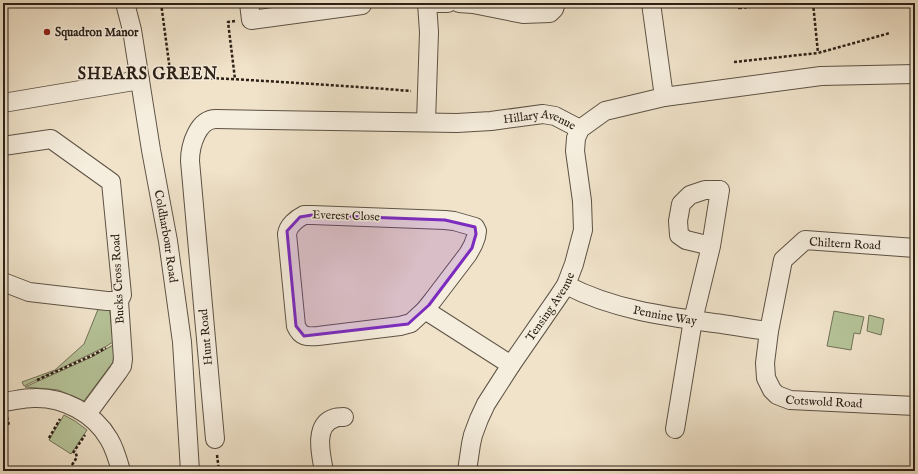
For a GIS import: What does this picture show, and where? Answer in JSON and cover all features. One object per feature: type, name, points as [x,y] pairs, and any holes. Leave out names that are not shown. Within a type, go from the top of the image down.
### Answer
[{"type":"street","name":"Coldharbour Road","points":[[125,3],[132,30],[151,150],[168,241],[182,342],[190,471]]},
{"type":"street","points":[[426,122],[429,32],[427,3],[448,3]]},
{"type":"street","points":[[459,3],[474,4],[523,14],[553,8]]},
{"type":"street","points":[[651,3],[664,97]]},
{"type":"street","points":[[250,11],[362,5]]},
{"type":"street","name":"Hillary Avenue","points":[[192,146],[199,130],[206,122],[212,119],[457,123],[483,122],[543,114],[555,116],[580,129],[605,111],[664,97],[821,76],[915,74]]},
{"type":"street","points":[[3,103],[140,80]]},
{"type":"street","name":"Tensing Avenue","points":[[467,471],[471,444],[478,423],[491,396],[566,285],[574,264],[583,230],[582,201],[575,151],[576,138],[580,129]]},
{"type":"street","name":"Bucks Cross Road","points":[[3,146],[51,139],[111,182],[122,295],[119,301],[124,355],[123,362],[118,372],[87,414]]},
{"type":"street","name":"Hunt Road","points":[[192,146],[190,161],[215,439]]},
{"type":"street","name":"Everest Close","points":[[312,215],[445,220],[475,227],[477,231],[474,245],[425,310],[413,322],[408,324],[318,336],[304,336],[299,332],[296,326],[287,231],[293,223],[302,216],[312,215]]},
{"type":"street","points":[[168,241],[197,236]]},
{"type":"street","name":"Chiltern Road","points":[[769,331],[782,260],[806,240],[915,248]]},
{"type":"street","points":[[675,429],[693,320],[711,246]]},
{"type":"street","points":[[3,282],[29,292],[119,301]]},
{"type":"street","name":"Pennine Way","points":[[566,285],[615,305],[636,310],[769,331]]},
{"type":"street","points":[[425,310],[511,365]]},
{"type":"street","name":"Cotswold Road","points":[[769,331],[765,374],[772,390],[786,399],[915,406]]},
{"type":"street","points":[[3,402],[35,398],[49,399],[68,404],[87,414],[109,437],[118,458],[121,471]]},
{"type":"street","points":[[324,471],[320,446],[320,434],[326,423],[335,418],[344,417]]},
{"type":"path","points":[[161,3],[171,78]]},
{"type":"path","points":[[738,3],[739,8],[788,3]]},
{"type":"path","points":[[813,3],[818,53]]},
{"type":"path","points":[[235,79],[228,22],[250,11]]},
{"type":"path","points":[[734,62],[818,53],[890,33]]},
{"type":"path","points":[[140,80],[180,77],[235,79],[357,86],[427,93]]},
{"type":"path","points":[[31,383],[93,355],[107,347]]},
{"type":"path","points":[[49,438],[60,419]]},
{"type":"path","points":[[72,465],[77,457],[74,452],[86,434]]},
{"type":"highlighted area","points":[[312,215],[445,220],[475,227],[476,234],[472,248],[429,305],[408,324],[304,336],[296,326],[287,231],[300,217]]},
{"type":"green space","points":[[101,302],[109,303],[113,342],[24,386],[22,382],[55,370],[84,344]]},
{"type":"green space","points":[[834,311],[864,317],[860,334],[854,333],[851,350],[827,346]]},
{"type":"green space","points":[[869,315],[884,319],[881,335],[867,331]]},
{"type":"green space","points":[[113,345],[113,362],[84,401],[58,390],[25,387],[92,357]]},
{"type":"green space","points":[[64,415],[87,430],[71,454],[49,440]]},
{"type":"place","name":"Squadron Manor","points":[[47,32]]},
{"type":"district","name":"SHEARS GREEN","points":[[148,75]]}]
